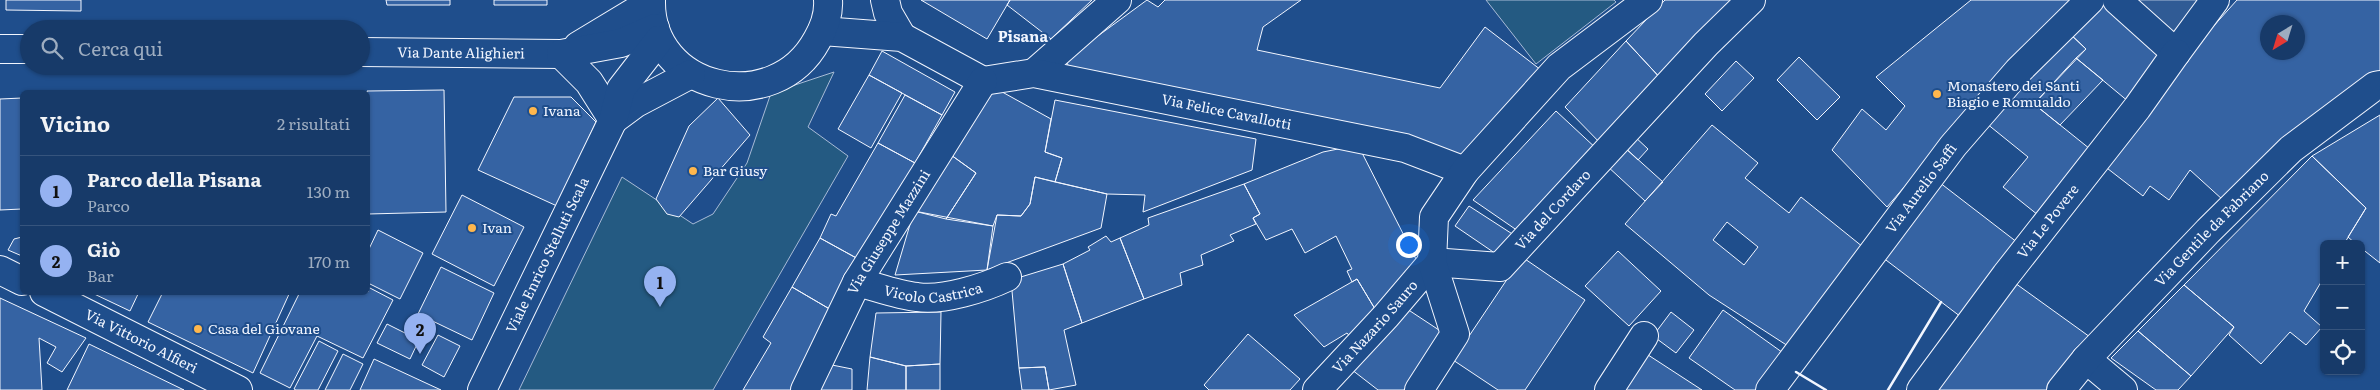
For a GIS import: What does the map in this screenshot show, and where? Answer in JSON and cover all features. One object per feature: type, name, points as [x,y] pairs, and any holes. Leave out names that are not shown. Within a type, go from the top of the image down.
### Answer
[{"type":"street","points":[[651,1],[650,14],[657,34],[677,62],[691,74],[712,83],[734,88],[756,86],[777,79],[796,67],[811,51],[822,32],[828,0]]},
{"type":"street","points":[[885,0],[888,13],[902,37]]},
{"type":"street","points":[[1034,73],[1117,0]]},
{"type":"street","points":[[1419,390],[1455,334],[1432,262],[1434,217],[1465,171],[1559,67],[1648,0]]},
{"type":"street","name":"Via del Cordaro","points":[[1432,262],[1500,267],[1706,44],[1751,0]]},
{"type":"street","name":"Via Aurelio Saffi","points":[[1770,390],[1953,146],[2018,71],[2090,0]]},
{"type":"street","points":[[2116,0],[2176,53]]},
{"type":"street","name":"Via Le Povere","points":[[1921,390],[2006,275],[2137,108],[2216,0]]},
{"type":"street","name":"Via Dante Alighieri","points":[[561,54],[602,32],[651,1]]},
{"type":"street","points":[[822,32],[902,37],[983,81]]},
{"type":"street","name":"Via Dante Alighieri","points":[[370,52],[561,54],[657,34]]},
{"type":"street","name":"Viale Enrico Stelluti Scala","points":[[482,390],[613,120],[620,89],[657,34]]},
{"type":"street","points":[[0,49],[20,49]]},
{"type":"street","points":[[561,54],[589,82],[613,120]]},
{"type":"street","name":"Via Felice Cavallotti","points":[[983,81],[1034,73],[1405,148],[1465,171]]},
{"type":"street","name":"Viale Enrico Stelluti Scala","points":[[613,120],[636,103],[691,74]]},
{"type":"street","name":"Via Giuseppe Mazzini","points":[[805,390],[857,282],[983,81]]},
{"type":"street","name":"Via Gentile da Fabriano","points":[[2062,390],[2086,360],[2208,231],[2291,149],[2375,86],[2380,85]]},
{"type":"street","name":"Via Nazario Sauro","points":[[1317,390],[1386,316],[1432,262]]},
{"type":"street","points":[[0,270],[20,280]]},
{"type":"street","name":"Vicolo Castrica","points":[[857,282],[918,298],[951,295],[995,283],[1007,277]]},
{"type":"street","name":"Via Vittorio Alfieri","points":[[50,295],[238,390]]},
{"type":"street","points":[[1609,390],[1644,336]]},
{"type":"street","points":[[2086,360],[2123,390]]},
{"type":"shaded area","points":[[1486,0],[1614,0],[1616,2],[1536,64]]},
{"type":"shaded area","points":[[2135,0],[2199,0],[2176,37]]},
{"type":"shaded area","points":[[834,72],[808,127],[848,156],[713,390],[519,390],[622,177],[693,224],[713,214],[747,163],[771,93]]},
{"type":"building","points":[[6,0],[81,0],[81,11],[6,10]]},
{"type":"building","points":[[386,0],[450,0],[450,5],[387,5]]},
{"type":"building","points":[[494,0],[547,0],[547,5],[494,5]]},
{"type":"building","points":[[921,0],[1010,0],[987,39]]},
{"type":"building","points":[[1010,0],[1092,0],[1051,39],[1007,5]]},
{"type":"building","points":[[1147,0],[1158,7],[1165,0],[1301,0],[1263,27],[1257,50],[1440,88],[1485,27],[1541,70],[1466,156],[1070,68],[1065,60]]},
{"type":"building","points":[[1665,0],[1738,0],[1663,81],[1626,41]]},
{"type":"building","name":"Monastero dei Santi Biagio e Romualdo","points":[[1971,0],[2080,0],[1941,144],[1887,207],[1832,150],[1862,109],[1886,130],[1905,106],[1876,77]]},
{"type":"building","points":[[2103,0],[2169,53],[2129,102],[2076,58],[2086,49],[2067,31]]},
{"type":"building","points":[[2237,0],[2380,0],[2380,79],[2223,200],[2190,170],[2169,200],[2150,186],[2143,196],[2103,165],[2165,80]]},
{"type":"building","points":[[2067,31],[2086,49],[2034,104],[2095,153],[2043,219],[2003,187],[2028,157],[1981,119]]},
{"type":"building","points":[[1626,41],[1663,81],[1605,148],[1565,107]]},
{"type":"building","points":[[882,51],[955,92],[942,115],[869,75]]},
{"type":"building","points":[[1799,57],[1840,97],[1817,120],[1777,80]]},
{"type":"building","points":[[2076,58],[2103,80],[2060,125],[2034,104]]},
{"type":"building","points":[[1736,61],[1754,78],[1722,111],[1705,94]]},
{"type":"building","points":[[869,75],[902,93],[871,148],[838,129]]},
{"type":"building","points":[[995,88],[1051,119],[1045,152],[1062,158],[1055,182],[1035,177],[1030,204],[1021,216],[997,215],[993,226],[946,219],[976,173],[951,155]]},
{"type":"building","points":[[444,90],[446,212],[370,214],[370,91]]},
{"type":"building","points":[[905,95],[942,115],[915,163],[878,143]]},
{"type":"building","points":[[514,97],[571,97],[596,122],[557,206],[478,170]]},
{"type":"building","points":[[20,98],[20,209],[0,210],[0,99]]},
{"type":"building","points":[[718,98],[750,135],[679,217],[667,214],[656,199],[689,126]]},
{"type":"building","points":[[1055,100],[1256,139],[1252,170],[1143,212],[1145,195],[1107,194],[1055,182],[1062,158],[1045,152]]},
{"type":"building","points":[[1556,111],[1599,151],[1521,233],[1473,200]]},
{"type":"building","points":[[2380,115],[2380,263],[2365,251],[2365,240],[2351,240],[2348,237],[2366,208],[2312,156]]},
{"type":"building","points":[[1712,125],[1758,163],[1745,178],[1789,213],[1801,197],[1863,247],[1788,346],[1709,295],[1625,224]],"holes":[[[1727,222],[1758,247],[1744,265],[1713,240]]]},
{"type":"building","points":[[1633,135],[1648,149],[1638,160],[1623,146]]},
{"type":"building","points":[[878,143],[915,163],[860,260],[820,238],[831,214],[836,216]]},
{"type":"building","points":[[1358,145],[1419,265],[1375,309],[1357,279],[1352,282],[1347,271],[1352,269],[1336,236],[1305,253],[1292,229],[1266,240],[1253,218],[1260,214],[1244,184],[1323,152]]},
{"type":"building","points":[[1623,146],[1663,182],[1645,201],[1606,165]]},
{"type":"building","points":[[951,155],[976,173],[946,219],[914,211]]},
{"type":"building","points":[[2312,156],[2366,208],[2346,240],[2320,240],[2320,284],[2304,311],[2320,325],[2320,329],[2306,345],[2290,332],[2261,364],[2229,335],[2234,327],[2184,285]]},
{"type":"building","points":[[1035,177],[1107,194],[1101,228],[987,270],[997,215],[1021,216],[1030,204]]},
{"type":"building","points":[[1935,179],[2022,246],[1965,320],[1878,254]]},
{"type":"building","points":[[1244,184],[1260,214],[1253,218],[1256,224],[1230,235],[1234,241],[1201,255],[1203,265],[1180,273],[1182,285],[1144,299],[1120,238],[1149,225],[1148,218]]},
{"type":"building","points":[[462,195],[524,227],[494,286],[432,254]]},
{"type":"building","points":[[1469,206],[1517,237],[1502,258],[1455,226]]},
{"type":"building","points":[[914,211],[993,226],[987,270],[895,275]]},
{"type":"building","points":[[378,230],[423,253],[400,299],[370,284],[370,247]]},
{"type":"building","points":[[1106,236],[1111,242],[1120,238],[1144,299],[1082,323],[1063,264],[1090,250],[1088,247]]},
{"type":"building","points":[[20,238],[20,255],[8,250],[14,239]]},
{"type":"building","points":[[820,238],[860,260],[833,311],[792,287]]},
{"type":"building","points":[[1618,251],[1661,291],[1629,326],[1585,286]]},
{"type":"building","points":[[1522,257],[1585,300],[1525,390],[1498,390],[1453,360]]},
{"type":"building","points":[[1063,264],[1082,323],[1064,330],[1076,385],[1049,390],[1045,367],[1019,368],[1011,280]]},
{"type":"building","points":[[441,267],[494,293],[472,340],[418,314]]},
{"type":"building","points":[[2008,278],[2090,337],[2053,390],[1926,390]]},
{"type":"building","points":[[1357,279],[1375,309],[1351,338],[1347,333],[1324,347],[1294,315]]},
{"type":"building","points":[[2184,285],[2234,327],[2191,376],[2138,331]]},
{"type":"building","points":[[792,287],[833,311],[792,390],[743,390],[771,343],[763,337]]},
{"type":"building","points":[[370,288],[393,300],[363,358],[317,336],[290,388],[260,373],[299,295],[370,295]]},
{"type":"building","points":[[96,295],[138,295],[130,311]]},
{"type":"building","points":[[162,295],[289,295],[253,373],[148,322]]},
{"type":"building","points":[[0,298],[86,338],[62,372],[47,363],[56,347],[39,338],[42,390],[0,390]]},
{"type":"building","points":[[1401,305],[1442,332],[1404,390],[1378,390],[1347,366]]},
{"type":"building","points":[[1723,310],[1786,355],[1761,390],[1735,390],[1689,358]]},
{"type":"building","points":[[941,312],[940,364],[906,366],[870,357],[876,313]]},
{"type":"building","points":[[1671,312],[1694,330],[1676,353],[1653,336]]},
{"type":"building","points":[[387,324],[419,340],[410,359],[377,343]]},
{"type":"building","points":[[2138,331],[2191,376],[2178,390],[2156,390],[2111,358]]},
{"type":"building","points":[[1248,334],[1300,379],[1290,390],[1209,390],[1204,385]]},
{"type":"building","points":[[438,335],[460,346],[444,377],[422,365]]},
{"type":"building","points":[[319,341],[338,351],[318,390],[296,390],[294,389]]},
{"type":"building","points":[[89,344],[184,390],[67,390]]},
{"type":"building","points":[[1642,351],[1702,390],[1617,390]]},
{"type":"building","points":[[343,354],[363,364],[350,390],[325,390]]},
{"type":"building","points":[[870,357],[906,366],[906,390],[867,390]]},
{"type":"building","points":[[374,359],[441,390],[360,390]]},
{"type":"building","points":[[827,364],[852,369],[852,390],[814,390]]},
{"type":"building","points":[[940,364],[940,390],[906,390],[906,366]]},
{"type":"building","points":[[1045,367],[1049,390],[1022,390],[1019,368]]},
{"type":"wall","points":[[1888,390],[1941,302]]},
{"type":"wall","points":[[1796,372],[1826,390]]},
{"type":"place","name":"Monastero dei Santi Biagio e Romualdo","points":[[1937,94]]},
{"type":"place","name":"Ivana","points":[[533,111]]},
{"type":"place","name":"Bar Giusy","points":[[693,171]]},
{"type":"place","name":"Ivan","points":[[472,228]]},
{"type":"place","name":"Parco della Pisana","points":[[660,307]]},
{"type":"place","name":"Casa del Giovane","points":[[198,329]]},
{"type":"place","name":"Giò","points":[[420,354]]},
{"type":"district","name":"Pisana","points":[[1023,37]]}]
